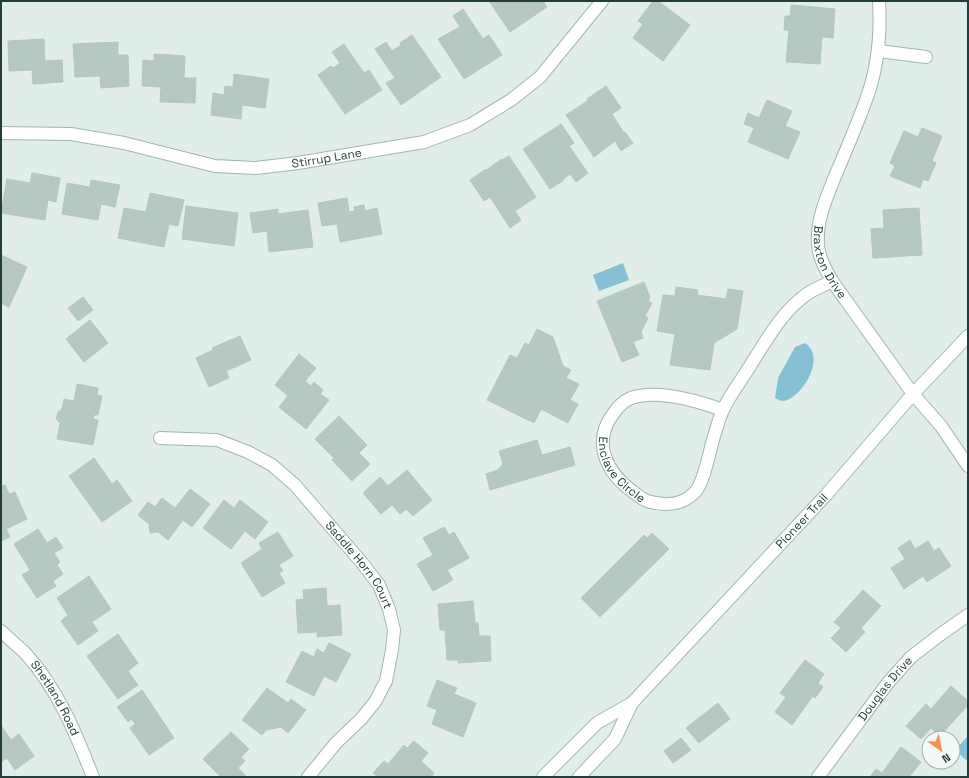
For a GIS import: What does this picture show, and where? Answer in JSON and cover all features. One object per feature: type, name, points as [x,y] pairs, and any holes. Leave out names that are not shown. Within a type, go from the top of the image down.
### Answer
[{"type":"street","name":"Stirrup Lane","points":[[1,132],[71,134],[124,143],[215,166],[256,168],[298,163],[424,142],[470,125],[511,100],[540,77],[602,1]]},
{"type":"street","name":"Braxton Drive","points":[[879,1],[879,51],[867,99],[824,205],[819,225],[818,245],[823,265],[832,282],[913,394],[941,426],[968,466]]},
{"type":"street","points":[[879,51],[926,57]]},
{"type":"street","name":"Enclave Circle","points":[[723,410],[703,403],[667,396],[646,395],[630,399],[618,408],[608,420],[602,438],[603,452],[610,469],[622,484],[645,500],[658,504],[673,504],[684,500],[695,492],[703,480],[711,445],[723,410],[785,314],[804,296],[832,282]]},
{"type":"street","name":"Pioneer Trail","points":[[543,777],[597,723],[632,703],[826,495],[913,394],[968,336]]},
{"type":"street","name":"Saddle Horn Court","points":[[160,438],[217,440],[248,452],[272,465],[295,485],[363,564],[379,585],[389,609],[394,630],[386,681],[375,702],[361,719],[336,743],[308,777]]},
{"type":"street","name":"Douglas Drive","points":[[818,777],[887,684],[911,657],[968,615]]},
{"type":"street","name":"Shetland Road","points":[[1,631],[26,654],[47,681],[65,712],[80,743],[93,777]]},
{"type":"street","name":"Pioneer Trail","points":[[579,777],[615,739],[632,703]]},
{"type":"water","points":[[623,263],[629,280],[599,291],[593,275]]},
{"type":"water","points":[[805,343],[811,349],[814,358],[810,376],[798,393],[791,398],[781,401],[775,398],[778,378],[795,347]]},
{"type":"water","points":[[968,736],[968,758],[966,760],[961,755],[961,744]]},
{"type":"building","points":[[489,1],[543,1],[547,7],[510,32]]},
{"type":"building","points":[[653,1],[658,1],[690,25],[663,61],[633,38],[643,24],[638,21]]},
{"type":"building","points":[[791,5],[835,9],[833,38],[822,37],[820,64],[786,62],[789,30],[784,30],[785,16],[790,16]]},
{"type":"building","points":[[463,9],[483,39],[489,35],[502,55],[464,79],[438,39],[460,27],[453,16]]},
{"type":"building","points":[[412,35],[441,77],[401,105],[386,83],[395,78],[375,49],[386,42],[392,51],[401,45],[400,43]]},
{"type":"building","points":[[44,39],[45,61],[62,60],[63,82],[33,84],[32,70],[9,71],[8,41]]},
{"type":"building","points":[[118,42],[118,55],[128,55],[129,86],[101,88],[100,76],[75,77],[73,44]]},
{"type":"building","points":[[344,44],[364,73],[369,70],[382,90],[345,114],[318,75],[331,66],[333,68],[340,63],[332,52]]},
{"type":"building","points":[[154,54],[185,56],[184,78],[196,78],[195,103],[160,102],[161,87],[142,86],[143,60],[154,61]]},
{"type":"building","points":[[234,74],[269,79],[265,108],[242,105],[241,119],[211,115],[213,93],[224,95],[225,86],[233,87]]},
{"type":"building","points":[[606,86],[621,108],[612,114],[624,133],[625,132],[633,143],[621,151],[615,141],[594,157],[566,115],[589,100],[587,99]]},
{"type":"building","points":[[767,100],[792,111],[785,126],[800,132],[788,159],[748,142],[754,128],[744,124],[748,113],[759,118]]},
{"type":"building","points":[[561,124],[574,143],[569,146],[588,173],[576,182],[570,174],[550,189],[523,149]]},
{"type":"building","points":[[922,128],[942,136],[932,161],[936,163],[928,181],[923,179],[920,188],[890,176],[895,166],[890,163],[904,131],[918,137]]},
{"type":"building","points":[[509,156],[536,197],[515,211],[521,220],[510,228],[490,197],[484,201],[470,180]]},
{"type":"building","points":[[32,173],[60,178],[56,202],[48,200],[45,220],[1,213],[7,179],[30,183]]},
{"type":"building","points":[[91,180],[120,185],[115,207],[101,204],[98,220],[62,214],[67,183],[90,187]]},
{"type":"building","points":[[150,193],[184,200],[178,226],[169,224],[164,247],[118,238],[124,208],[146,212]]},
{"type":"building","points":[[347,198],[349,212],[355,211],[354,207],[364,205],[365,211],[377,208],[382,234],[340,242],[337,224],[322,226],[318,203]]},
{"type":"building","points":[[186,206],[238,213],[234,246],[182,239]]},
{"type":"building","points":[[919,208],[922,255],[873,258],[871,229],[884,228],[883,210]]},
{"type":"building","points":[[278,209],[278,214],[308,210],[313,247],[269,252],[267,231],[253,233],[250,213]]},
{"type":"building","points":[[1,255],[27,267],[9,307],[1,303]]},
{"type":"building","points":[[644,282],[650,297],[648,301],[652,303],[645,316],[648,318],[641,332],[643,338],[633,342],[639,355],[622,362],[597,301]]},
{"type":"building","points":[[676,287],[698,290],[697,295],[726,299],[728,289],[743,291],[737,329],[714,343],[710,370],[670,365],[675,334],[657,331],[663,295],[675,296]]},
{"type":"building","points":[[83,297],[93,310],[78,321],[68,308]]},
{"type":"building","points":[[90,320],[108,343],[84,362],[66,339]]},
{"type":"building","points":[[537,329],[553,337],[563,366],[571,370],[566,378],[579,384],[570,400],[578,404],[568,423],[541,409],[534,423],[487,400],[510,355],[517,358],[525,343],[529,345]]},
{"type":"building","points":[[240,336],[251,360],[226,371],[229,378],[209,387],[196,358],[213,350],[212,348]]},
{"type":"building","points":[[299,354],[316,368],[305,381],[311,386],[314,382],[323,390],[320,394],[329,400],[306,429],[279,407],[288,396],[275,385]]},
{"type":"building","points":[[77,384],[98,388],[97,395],[102,396],[98,415],[94,415],[93,419],[98,420],[93,445],[57,439],[60,423],[56,419],[58,412],[62,409],[64,399],[74,401]]},
{"type":"building","points":[[339,416],[367,445],[359,453],[370,464],[352,481],[332,460],[334,458],[315,439]]},
{"type":"building","points":[[537,440],[542,455],[570,447],[575,465],[490,490],[486,474],[498,470],[503,464],[499,451]]},
{"type":"building","points":[[94,458],[112,484],[117,480],[132,501],[102,522],[69,476]]},
{"type":"building","points":[[407,470],[432,500],[413,516],[406,509],[400,514],[392,505],[381,514],[363,493],[380,477],[388,486]]},
{"type":"building","points":[[5,485],[9,494],[15,492],[27,519],[6,529],[10,537],[1,541],[1,486]]},
{"type":"building","points":[[190,489],[210,504],[192,527],[183,520],[168,540],[158,532],[150,533],[149,524],[138,515],[148,502],[155,507],[162,498],[175,508]]},
{"type":"building","points":[[224,500],[234,508],[240,500],[268,522],[255,539],[245,531],[231,549],[203,528]]},
{"type":"building","points":[[444,527],[449,535],[454,532],[469,558],[447,570],[453,580],[433,591],[417,564],[433,555],[423,538]]},
{"type":"building","points":[[38,529],[47,543],[56,537],[63,548],[54,553],[60,562],[57,565],[63,574],[53,581],[56,586],[37,598],[22,575],[30,570],[14,544]]},
{"type":"building","points":[[278,532],[293,556],[279,565],[283,571],[279,573],[285,583],[262,597],[241,563],[262,549],[259,543]]},
{"type":"building","points":[[652,533],[669,549],[600,617],[581,598],[644,535],[647,538]]},
{"type":"building","points":[[910,540],[915,549],[928,541],[934,551],[939,548],[951,566],[927,582],[923,576],[904,589],[891,568],[905,559],[898,548]]},
{"type":"building","points":[[89,576],[111,609],[92,622],[98,631],[78,645],[61,621],[68,615],[57,598]]},
{"type":"building","points":[[326,588],[327,606],[340,605],[342,635],[317,637],[317,632],[298,633],[296,600],[304,599],[303,590]]},
{"type":"building","points":[[863,590],[881,606],[861,628],[865,632],[846,652],[831,638],[841,628],[834,622]]},
{"type":"building","points":[[473,601],[475,623],[478,623],[479,636],[490,636],[491,661],[458,663],[458,660],[447,660],[445,630],[440,630],[438,604]]},
{"type":"building","points":[[118,634],[138,663],[128,671],[138,685],[118,699],[87,656]]},
{"type":"building","points":[[329,643],[351,654],[336,682],[324,676],[314,696],[286,682],[302,651],[314,657],[317,649],[324,653]]},
{"type":"building","points":[[805,660],[824,674],[818,683],[823,687],[815,698],[813,696],[792,725],[775,712],[786,697],[780,693]]},
{"type":"building","points":[[437,680],[457,688],[454,694],[476,703],[463,737],[432,724],[437,710],[427,706]]},
{"type":"building","points":[[951,686],[968,701],[968,705],[945,730],[933,730],[931,728],[929,730],[921,730],[921,739],[906,726],[926,704],[931,709]]},
{"type":"building","points":[[267,688],[288,703],[291,699],[306,710],[288,733],[281,727],[266,730],[262,735],[242,720]]},
{"type":"building","points":[[142,690],[174,738],[149,755],[130,728],[135,724],[132,719],[128,722],[117,707]]},
{"type":"building","points":[[718,703],[730,719],[699,743],[686,728]]},
{"type":"building","points":[[1,725],[11,740],[19,734],[34,756],[15,770],[7,758],[1,762]]},
{"type":"building","points":[[231,732],[249,749],[241,757],[245,761],[238,768],[247,777],[221,777],[203,759]]},
{"type":"building","points":[[681,738],[691,750],[673,763],[664,751]]},
{"type":"building","points":[[414,741],[428,753],[421,761],[434,773],[431,777],[378,777],[373,773],[384,761],[388,764],[404,745],[407,748]]},
{"type":"building","points":[[901,747],[921,762],[909,777],[870,777],[876,769],[882,773]]}]
